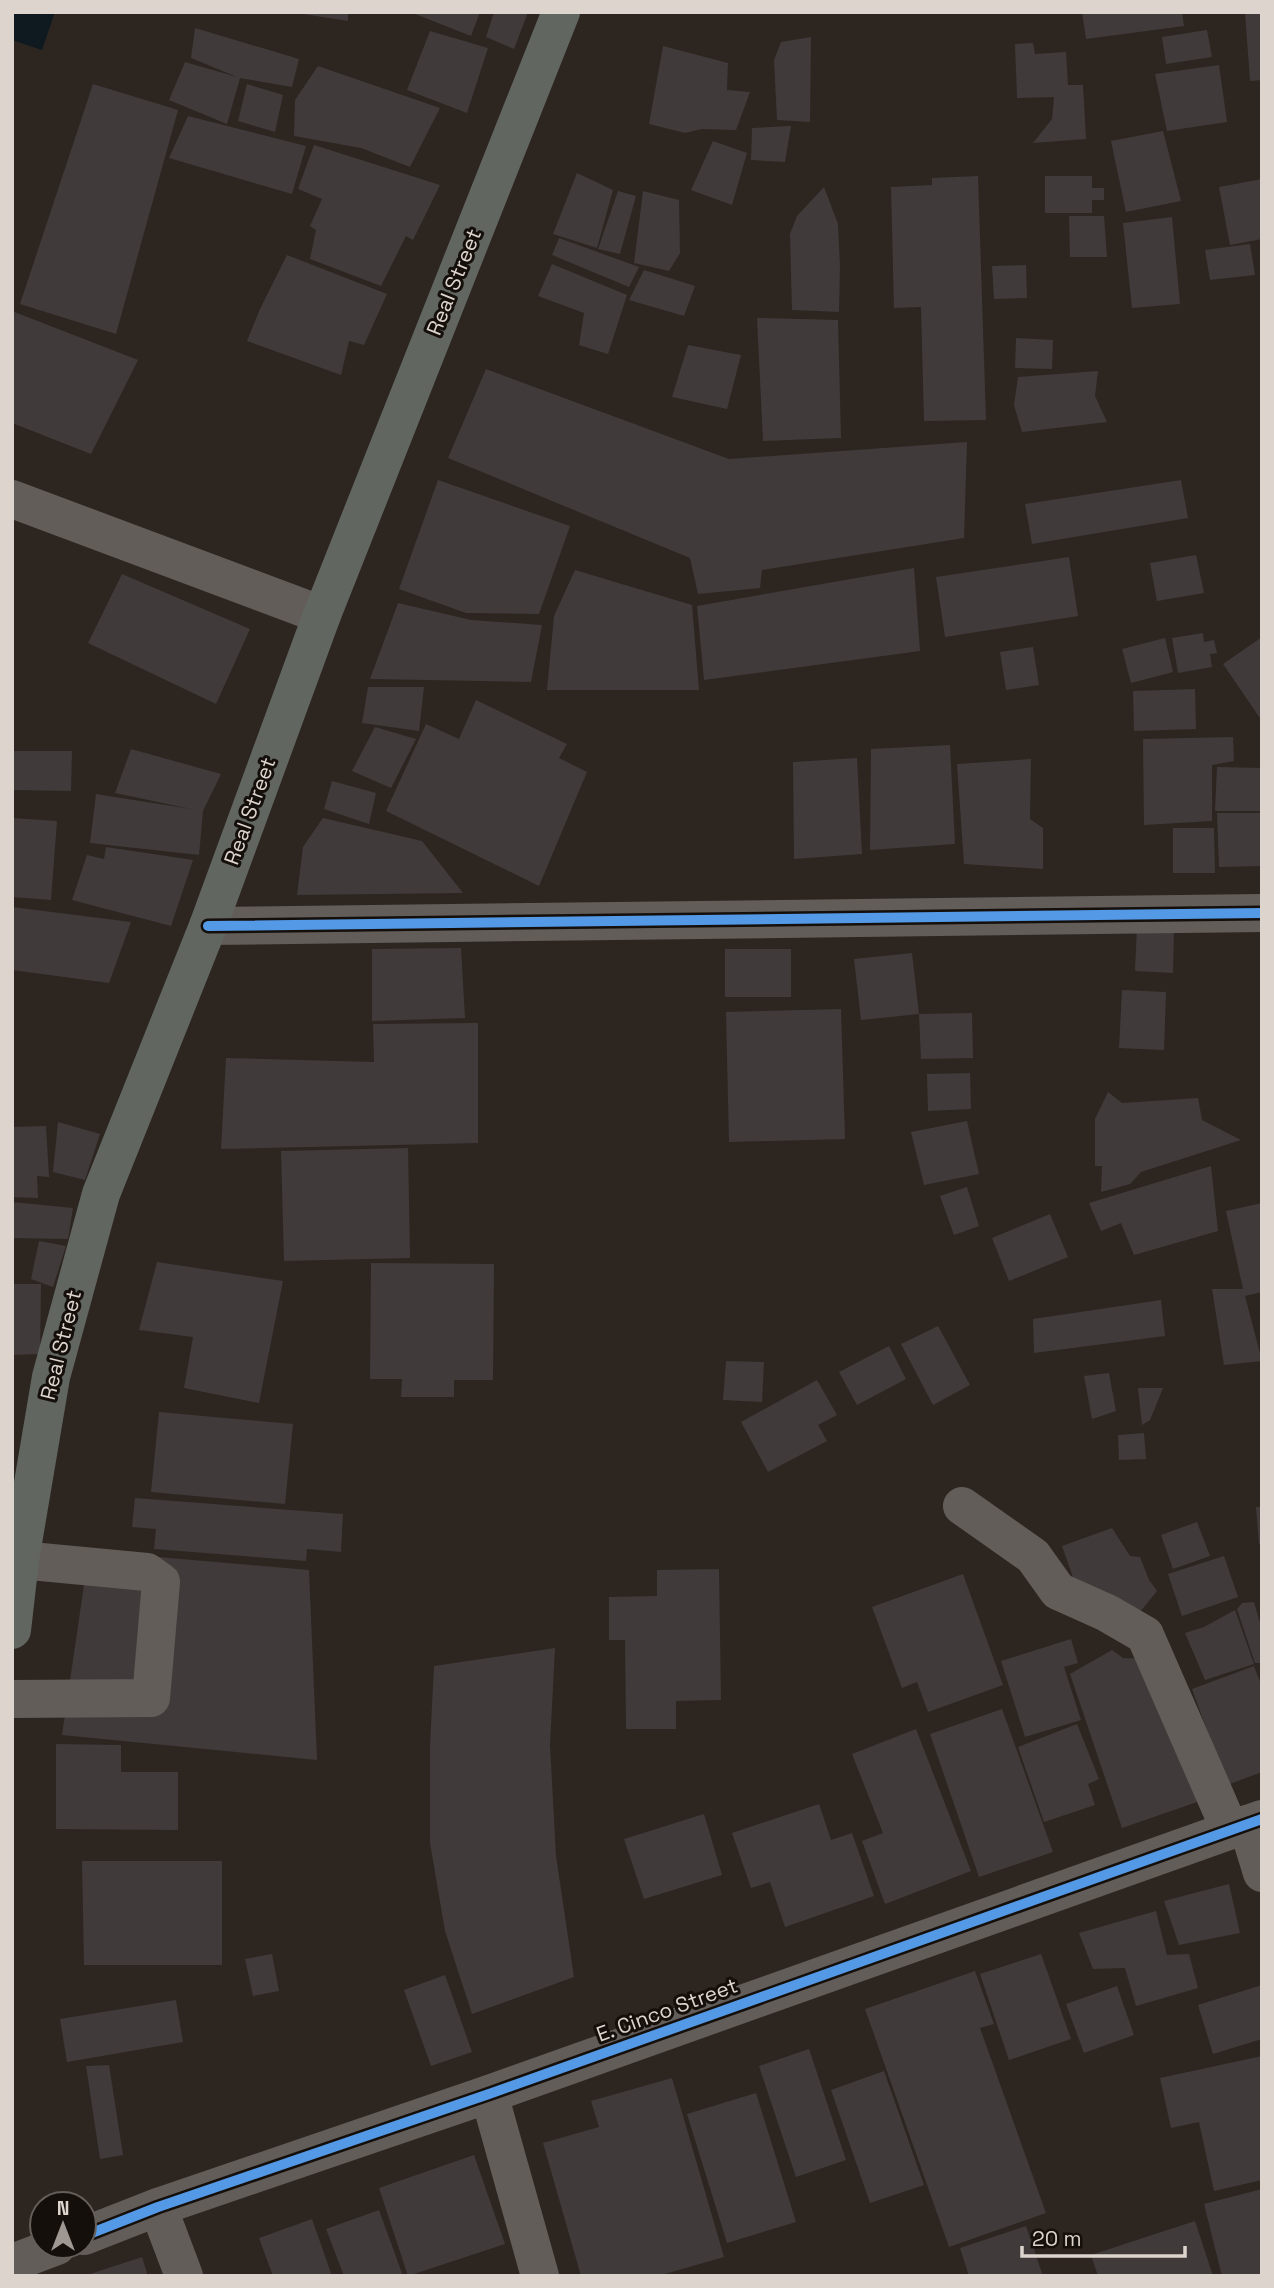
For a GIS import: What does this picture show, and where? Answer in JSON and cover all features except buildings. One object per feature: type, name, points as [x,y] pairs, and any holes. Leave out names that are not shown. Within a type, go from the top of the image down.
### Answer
[{"type":"main road","name":"Real Street","points":[[12,1630],[20,1560],[51,1377],[101,1194],[208,926],[322,615],[561,12]]},
{"type":"street","points":[[12,499],[322,615]]},
{"type":"street","points":[[208,926],[1262,913]]},
{"type":"street","points":[[962,1506],[1033,1556],[1058,1591],[1107,1613],[1145,1635],[1246,1824],[1262,1873]]},
{"type":"street","points":[[12,1699],[151,1699],[161,1582],[147,1572],[20,1560]]},
{"type":"street","name":"E. Cinco Street","points":[[98,2231],[158,2207],[489,2094],[1246,1824]]},
{"type":"street","points":[[489,2094],[540,2276]]},
{"type":"street","points":[[158,2207],[184,2276]]},
{"type":"shaded area","points":[[12,12],[55,12],[42,50],[12,40]]},
{"type":"cycle path","points":[[208,926],[1262,913]]},
{"type":"cycle path","points":[[98,2231],[158,2207],[489,2094],[1262,1819]]}]
